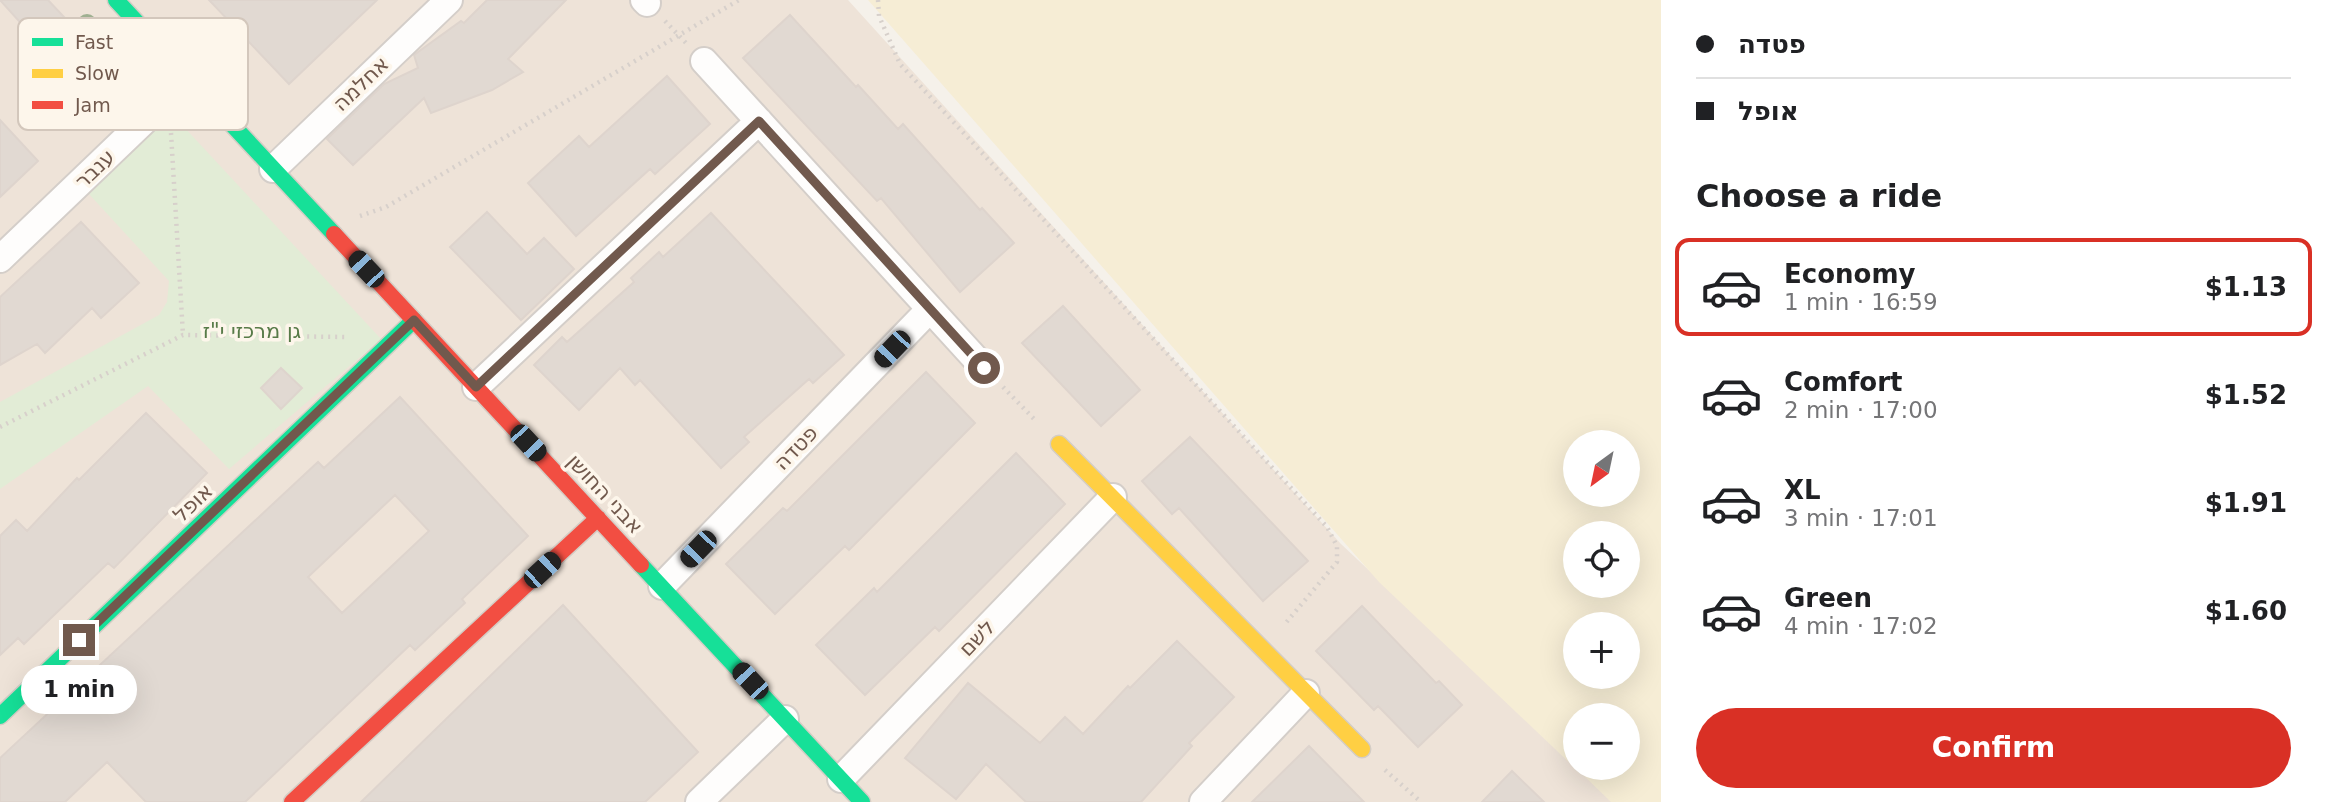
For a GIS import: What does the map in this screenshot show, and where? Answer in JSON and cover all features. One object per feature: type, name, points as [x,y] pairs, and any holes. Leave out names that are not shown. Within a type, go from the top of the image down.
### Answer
[{"type":"street","name":"אבני החושן","points":[[116,0],[133,18]]},
{"type":"street","name":"אחלמה","points":[[273,169],[449,0]]},
{"type":"street","points":[[704,61],[984,368]]},
{"type":"street","points":[[476,387],[759,121]]},
{"type":"street","name":"ענבר","points":[[0,259],[135,130]]},
{"type":"street","name":"אבני החושן","points":[[237,130],[862,802]]},
{"type":"street","name":"פטדה","points":[[662,586],[930,309]]},
{"type":"street","name":"אופל","points":[[0,716],[414,320]]},
{"type":"street","points":[[1059,444],[1362,749]]},
{"type":"street","name":"לשם","points":[[841,779],[1113,497]]},
{"type":"street","points":[[292,802],[598,518]]},
{"type":"street","points":[[1203,802],[1306,693]]},
{"type":"street","points":[[699,802],[785,719]]},
{"type":"path","points":[[351,219],[386,207],[739,0]]},
{"type":"path","points":[[877,0],[879,16],[901,64],[1327,527],[1336,546],[1337,562],[1333,570],[1263,649]]},
{"type":"path","points":[[645,1],[704,61]]},
{"type":"path","points":[[171,130],[183,335]]},
{"type":"path","points":[[0,427],[183,335],[351,337]]},
{"type":"path","points":[[984,368],[1059,444]]},
{"type":"path","points":[[1362,749],[1421,802]]},
{"type":"shaded area","points":[[0,0],[848,0],[1341,544],[1563,753],[1563,780],[1593,780],[1616,802],[0,802]]},
{"type":"green space","name":"גן מרכזי י\"ז","points":[[153,130],[187,130],[381,339],[229,469],[148,386],[0,489],[0,402],[159,315],[167,302],[169,281],[88,193]]},
{"type":"sand","points":[[868,0],[1661,0],[1661,802],[1611,802],[1588,780],[1640,780],[1640,703],[1563,703],[1563,757],[1379,582]]},
{"type":"building","points":[[0,0],[48,0],[65,18],[18,18]]},
{"type":"building","points":[[209,0],[377,0],[289,84],[248,41],[248,18],[226,18]]},
{"type":"building","points":[[487,0],[566,0],[508,59],[523,72],[492,90],[431,113],[424,98],[353,165],[327,139],[384,84],[418,68],[414,55],[461,21],[464,23]]},
{"type":"building","points":[[790,15],[898,129],[903,124],[980,210],[982,208],[1014,243],[960,292],[881,198],[877,201],[743,58]]},
{"type":"building","points":[[667,76],[710,124],[655,174],[650,169],[576,236],[528,183],[579,136],[589,147]]},
{"type":"building","points":[[0,120],[38,161],[0,197]]},
{"type":"building","points":[[487,212],[527,254],[544,238],[574,269],[521,320],[450,247]]},
{"type":"building","points":[[711,213],[844,355],[813,383],[809,379],[744,437],[749,442],[721,468],[640,380],[635,385],[620,368],[579,410],[534,365],[562,337],[567,342],[634,282],[631,278],[659,252],[663,257]]},
{"type":"building","points":[[81,222],[139,283],[101,318],[92,308],[45,353],[37,344],[0,365],[0,297]]},
{"type":"building","points":[[1063,306],[1140,390],[1101,426],[1022,343]]},
{"type":"building","points":[[281,368],[302,388],[281,409],[261,388]]},
{"type":"building","points":[[926,372],[975,423],[849,550],[845,546],[775,614],[726,564],[783,508],[787,511]]},
{"type":"building","points":[[400,397],[528,536],[462,599],[465,603],[415,650],[410,645],[245,802],[146,802],[107,762],[65,802],[0,802],[0,758],[318,462],[324,468]],"holes":[[[395,495],[429,531],[342,613],[308,577]]]},
{"type":"building","points":[[146,413],[207,473],[114,568],[108,563],[24,644],[18,638],[0,655],[0,536],[16,520],[27,531],[77,478],[79,480]]},
{"type":"building","points":[[1190,437],[1308,561],[1263,601],[1179,508],[1172,514],[1142,481]]},
{"type":"building","points":[[1016,453],[1065,504],[939,631],[935,627],[865,695],[816,645],[874,588],[877,592]]},
{"type":"building","points":[[563,605],[698,752],[645,802],[361,802]]},
{"type":"building","points":[[1362,606],[1436,683],[1439,681],[1462,705],[1418,747],[1378,706],[1374,710],[1316,651]]},
{"type":"building","points":[[1177,641],[1234,697],[1189,743],[1192,746],[1141,802],[1026,802],[986,764],[956,799],[905,758],[968,683],[1040,743],[1065,717],[1083,734],[1128,686],[1130,688]]},
{"type":"building","points":[[1309,746],[1364,802],[1252,802]]},
{"type":"building","points":[[1512,771],[1544,802],[1482,802]]},
{"type":"traffic: fast","points":[[116,0],[133,18]]},
{"type":"traffic: fast","points":[[237,130],[334,234]]},
{"type":"traffic: fast","points":[[0,716],[414,320]]},
{"type":"traffic: fast","points":[[641,565],[862,802]]},
{"type":"traffic: slow","points":[[1059,444],[1362,749]]},
{"type":"traffic: jam","points":[[334,234],[641,565]]},
{"type":"traffic: jam","points":[[292,802],[598,518]]},
{"type":"route","points":[[79,640],[414,320],[476,387],[759,121],[984,368]]}]
